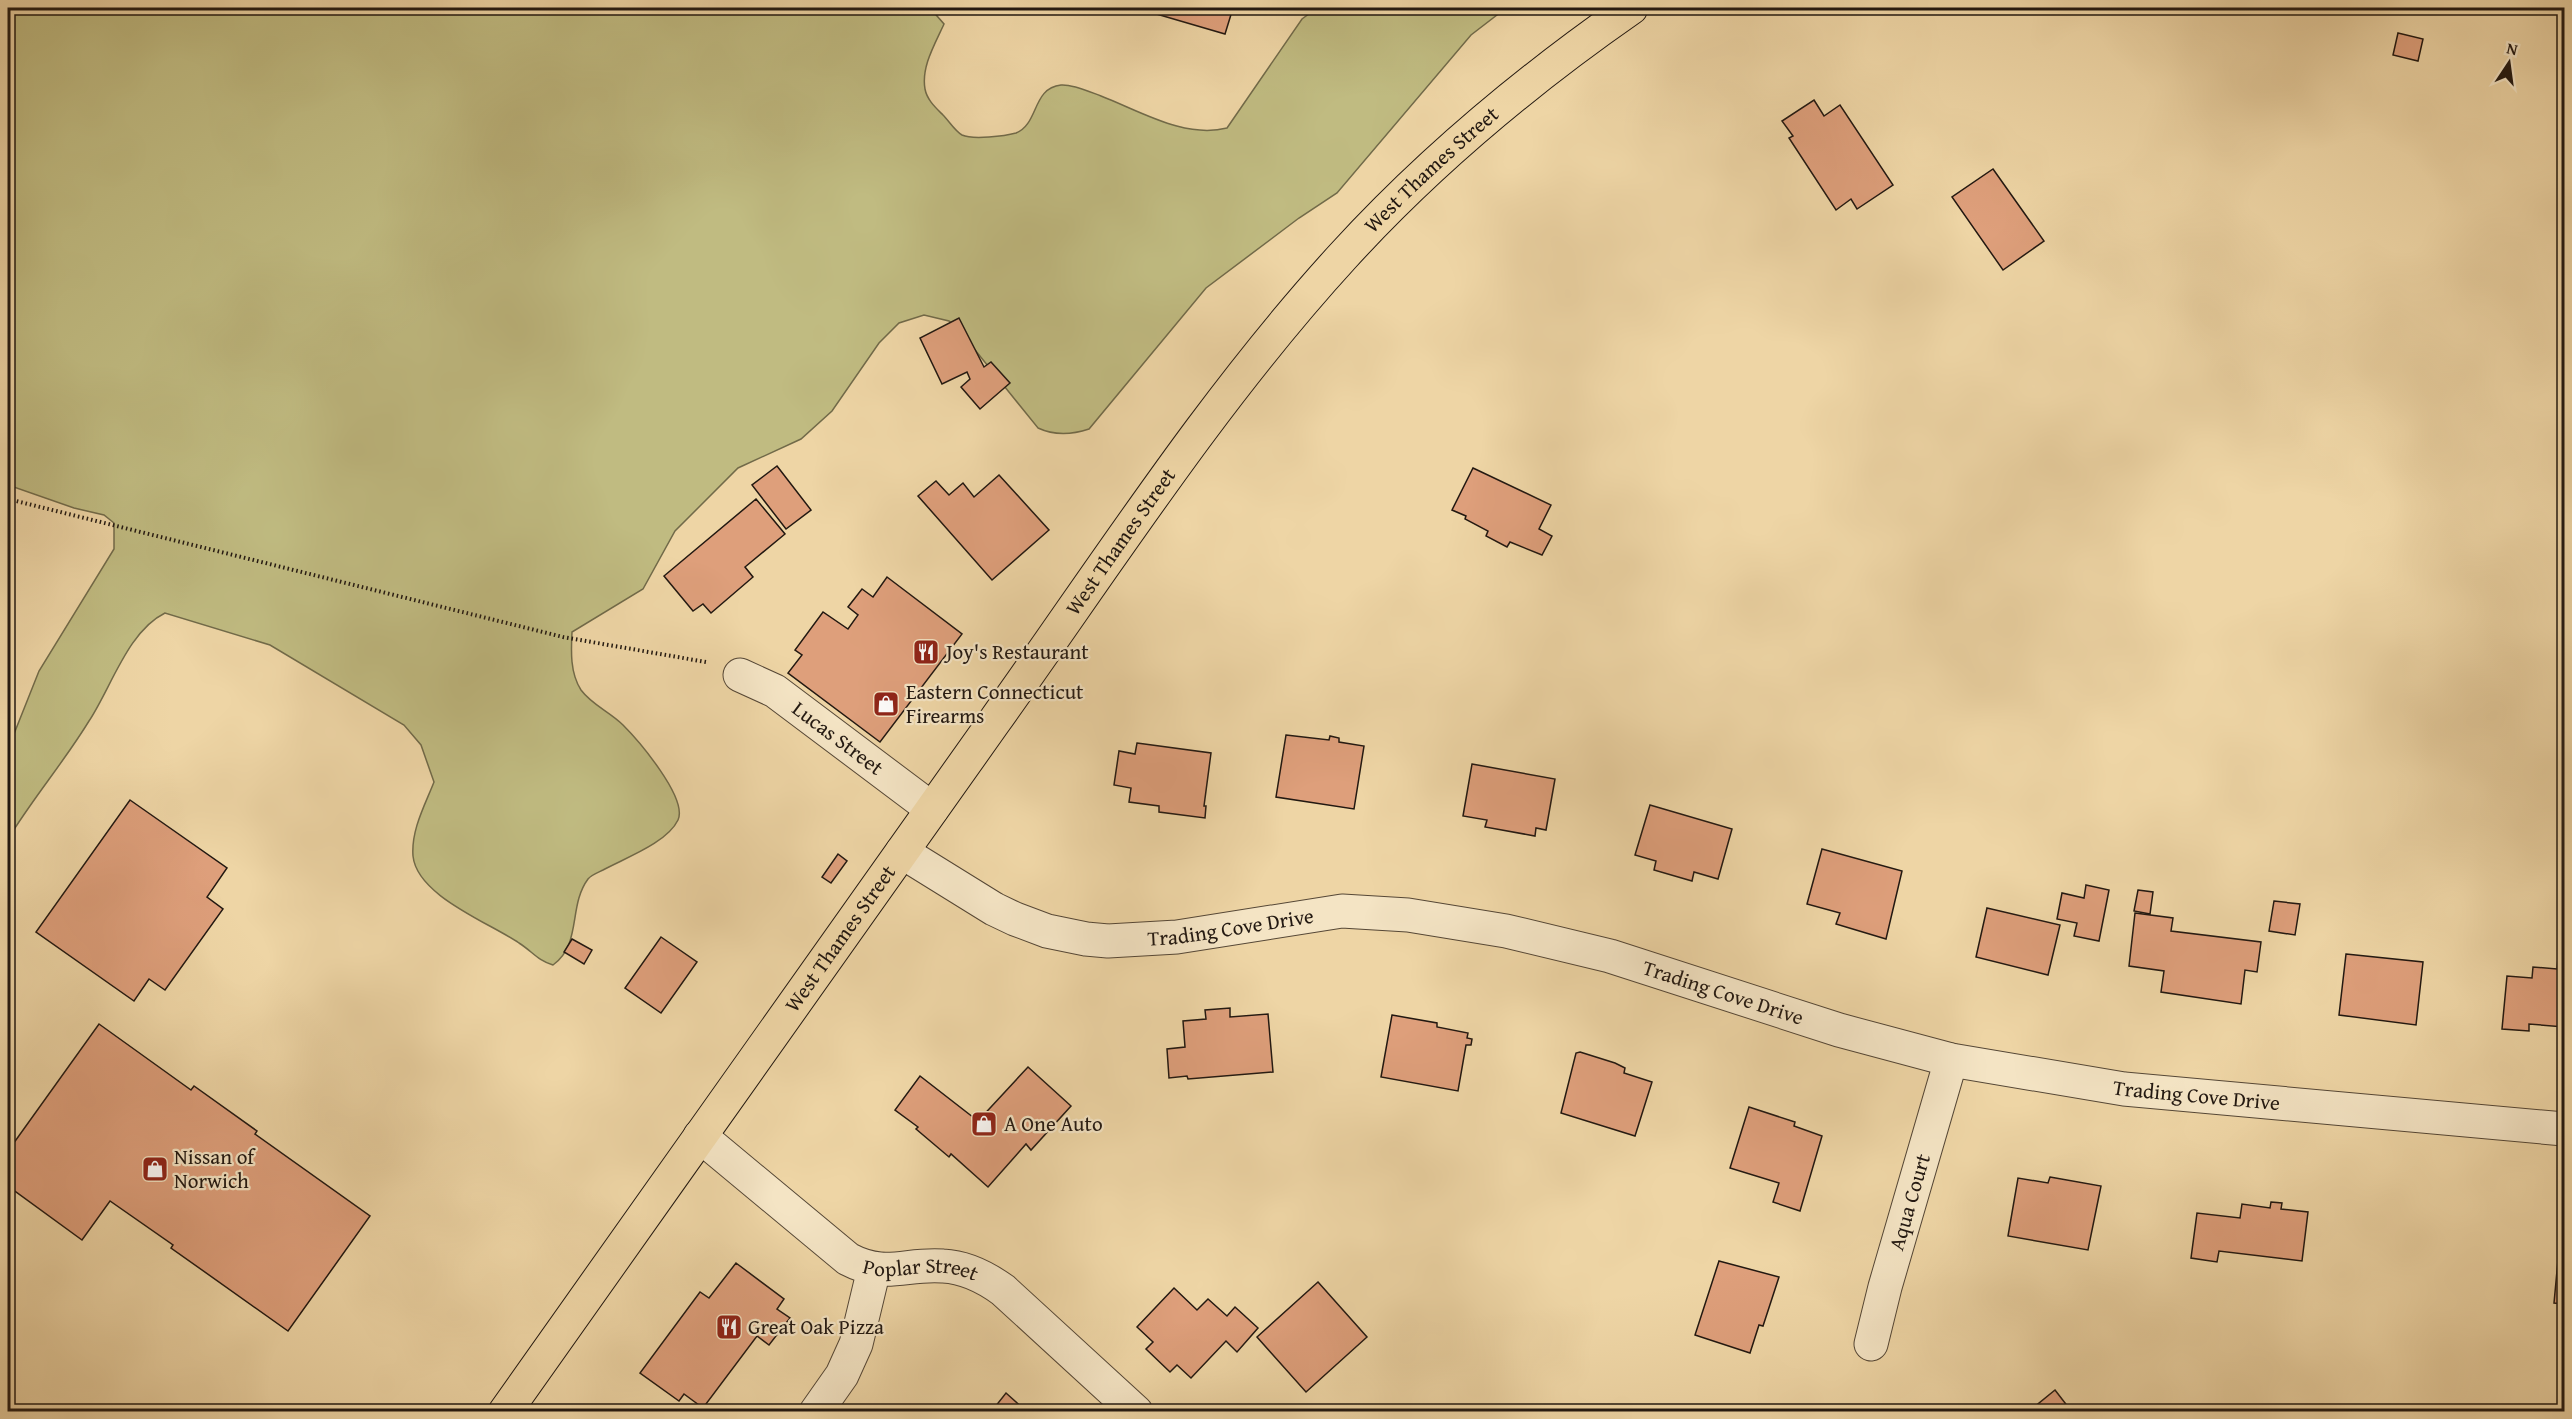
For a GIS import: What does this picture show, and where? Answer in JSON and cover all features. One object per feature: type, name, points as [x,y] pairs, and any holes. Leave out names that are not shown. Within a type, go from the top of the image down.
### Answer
[{"type":"main road","name":"West Thames Street","points":[[505,1412],[1233,389],[1333,267],[1418,179],[1491,113],[1561,57],[1631,8]]},
{"type":"street","name":"Lucas Street","points":[[740,675],[776,691],[932,809]]},
{"type":"street","name":"Trading Cove Drive","points":[[902,852],[994,909],[1015,919],[1047,931],[1086,939],[1108,941],[1177,938],[1342,911],[1407,915],[1506,932],[1601,954],[1839,1030],[1951,1060],[2124,1089],[2565,1129]]},
{"type":"street","name":"Aqua Court","points":[[1871,1344],[1882,1297],[1951,1060]]},
{"type":"street","name":"Poplar Street","points":[[700,1136],[848,1259],[874,1269],[952,1267],[967,1270],[992,1282],[1136,1412]]},
{"type":"street","points":[[816,1412],[842,1375],[856,1344],[874,1269]]},
{"type":"path","points":[[8,499],[563,637],[707,662],[740,675]]},
{"type":"shaded area","points":[[8,8],[930,8],[944,24],[927,64],[924,81],[926,93],[932,104],[959,133],[981,137],[1016,133],[1029,122],[1045,92],[1061,85],[1101,96],[1179,127],[1195,130],[1227,128],[1302,19],[1317,8],[1506,8],[1471,35],[1337,193],[1299,218],[1206,288],[1089,429],[1063,434],[1038,428],[959,330],[949,321],[924,315],[899,323],[879,343],[832,411],[801,439],[738,468],[675,531],[643,589],[572,632],[573,669],[581,690],[590,700],[623,725],[639,743],[669,784],[679,810],[678,820],[665,836],[588,879],[578,901],[568,946],[553,965],[543,961],[519,943],[441,896],[427,884],[418,870],[413,856],[414,837],[434,782],[421,745],[404,725],[270,645],[165,613],[152,621],[130,646],[97,708],[8,839],[8,749],[39,671],[114,549],[114,523],[104,515],[74,508],[8,485]]},
{"type":"building","points":[[1155,8],[1233,8],[1225,34],[1153,13]]},
{"type":"building","points":[[2398,33],[2423,39],[2418,61],[2393,55]]},
{"type":"building","points":[[1814,100],[1824,116],[1840,105],[1893,185],[1857,209],[1851,199],[1836,210],[1789,138],[1793,136],[1782,121]]},
{"type":"building","points":[[1993,169],[2044,241],[2003,270],[1952,197]]},
{"type":"building","points":[[959,318],[984,367],[991,362],[1010,383],[980,409],[961,387],[970,379],[967,372],[942,384],[920,338]]},
{"type":"building","points":[[777,466],[811,510],[786,529],[752,485]]},
{"type":"building","points":[[1473,468],[1551,505],[1539,529],[1552,536],[1542,555],[1510,542],[1507,547],[1486,536],[1488,531],[1465,519],[1466,516],[1452,510]]},
{"type":"building","points":[[999,475],[1049,530],[992,580],[918,496],[936,481],[949,495],[963,483],[974,497]]},
{"type":"building","points":[[756,499],[785,534],[745,567],[753,577],[711,613],[703,604],[693,611],[664,576]]},
{"type":"building","points":[[887,577],[962,634],[880,742],[788,673],[802,655],[795,650],[823,612],[848,629],[858,615],[848,607],[862,589],[873,597]]},
{"type":"building","points":[[1286,735],[1329,740],[1330,736],[1339,738],[1339,742],[1364,746],[1354,809],[1276,797]]},
{"type":"building","points":[[1137,743],[1211,753],[1204,806],[1206,806],[1205,818],[1159,812],[1159,806],[1129,802],[1131,788],[1114,785],[1119,751],[1135,754]]},
{"type":"building","points":[[1472,764],[1555,779],[1546,830],[1536,828],[1535,836],[1485,827],[1487,820],[1463,816]]},
{"type":"building","points":[[130,800],[227,868],[207,897],[223,909],[165,990],[149,979],[134,1001],[36,932]]},
{"type":"building","points":[[1650,805],[1732,829],[1718,879],[1694,872],[1692,881],[1654,870],[1656,861],[1635,855]]},
{"type":"building","points":[[1822,849],[1902,871],[1886,939],[1836,924],[1840,913],[1807,904]]},
{"type":"building","points":[[838,854],[847,861],[831,883],[822,877]]},
{"type":"building","points":[[2086,885],[2109,890],[2099,941],[2074,936],[2077,923],[2057,919],[2062,893],[2084,898]]},
{"type":"building","points":[[2138,890],[2153,892],[2150,914],[2134,911]]},
{"type":"building","points":[[2274,901],[2300,904],[2295,935],[2269,931]]},
{"type":"building","points":[[1987,908],[2060,925],[2048,975],[1976,957]]},
{"type":"building","points":[[2135,913],[2173,918],[2171,931],[2261,942],[2257,972],[2245,970],[2241,1004],[2161,992],[2164,971],[2129,966]]},
{"type":"building","points":[[661,937],[697,962],[661,1013],[625,988]]},
{"type":"building","points":[[572,939],[592,950],[584,964],[564,952]]},
{"type":"building","points":[[2346,954],[2423,962],[2416,1025],[2339,1015]]},
{"type":"building","points":[[2558,958],[2564,958],[2564,1027],[2529,1024],[2529,1031],[2502,1029],[2507,976],[2532,978],[2533,967],[2557,969]]},
{"type":"building","points":[[1230,1008],[1230,1017],[1268,1014],[1273,1072],[1188,1079],[1187,1076],[1169,1078],[1167,1049],[1185,1047],[1183,1021],[1206,1019],[1205,1010]]},
{"type":"building","points":[[1392,1015],[1437,1023],[1437,1027],[1468,1033],[1467,1038],[1472,1039],[1471,1045],[1466,1045],[1458,1091],[1381,1077]]},
{"type":"building","name":"Nissan of Norwich","points":[[99,1024],[191,1090],[194,1086],[257,1131],[255,1134],[370,1216],[288,1331],[171,1248],[173,1245],[110,1201],[82,1240],[8,1186],[8,1151]]},
{"type":"building","points":[[1580,1052],[1615,1063],[1625,1068],[1624,1073],[1652,1082],[1635,1136],[1561,1113],[1576,1053]]},
{"type":"building","name":"A One Auto","points":[[1028,1067],[1071,1106],[1031,1150],[1026,1144],[988,1187],[951,1154],[949,1157],[916,1129],[918,1127],[895,1110],[920,1076],[978,1121]]},
{"type":"building","points":[[1749,1107],[1795,1122],[1794,1126],[1822,1136],[1800,1211],[1773,1202],[1779,1183],[1730,1168]]},
{"type":"building","points":[[2050,1177],[2101,1186],[2088,1250],[2008,1236],[2018,1178],[2048,1183]]},
{"type":"building","points":[[2271,1202],[2282,1203],[2281,1209],[2308,1212],[2302,1261],[2219,1251],[2217,1262],[2191,1258],[2197,1213],[2240,1218],[2242,1204],[2270,1208]]},
{"type":"building","points":[[2558,1260],[2564,1261],[2564,1304],[2554,1303]]},
{"type":"building","points":[[1719,1261],[1779,1277],[1763,1326],[1759,1325],[1750,1353],[1695,1335]]},
{"type":"building","name":"Great Oak Pizza","points":[[736,1263],[784,1299],[777,1309],[790,1318],[769,1345],[757,1336],[703,1408],[684,1394],[679,1401],[640,1373],[700,1292],[709,1298]]},
{"type":"building","points":[[1318,1282],[1367,1337],[1306,1392],[1257,1337]]},
{"type":"building","points":[[1174,1288],[1197,1310],[1208,1299],[1227,1316],[1235,1307],[1258,1328],[1237,1352],[1226,1341],[1191,1378],[1177,1365],[1170,1372],[1146,1349],[1153,1342],[1137,1327]]},
{"type":"building","points":[[2055,1390],[2072,1412],[2028,1412]]},
{"type":"building","points":[[1006,1393],[1027,1412],[991,1412]]},
{"type":"place","name":"Joy's Restaurant","points":[[926,652]]},
{"type":"place","name":"Eastern Connecticut Firearms","points":[[886,704]]},
{"type":"place","name":"A One Auto","points":[[984,1124]]},
{"type":"place","name":"Nissan of Norwich","points":[[155,1169]]},
{"type":"place","name":"Great Oak Pizza","points":[[729,1327]]}]
